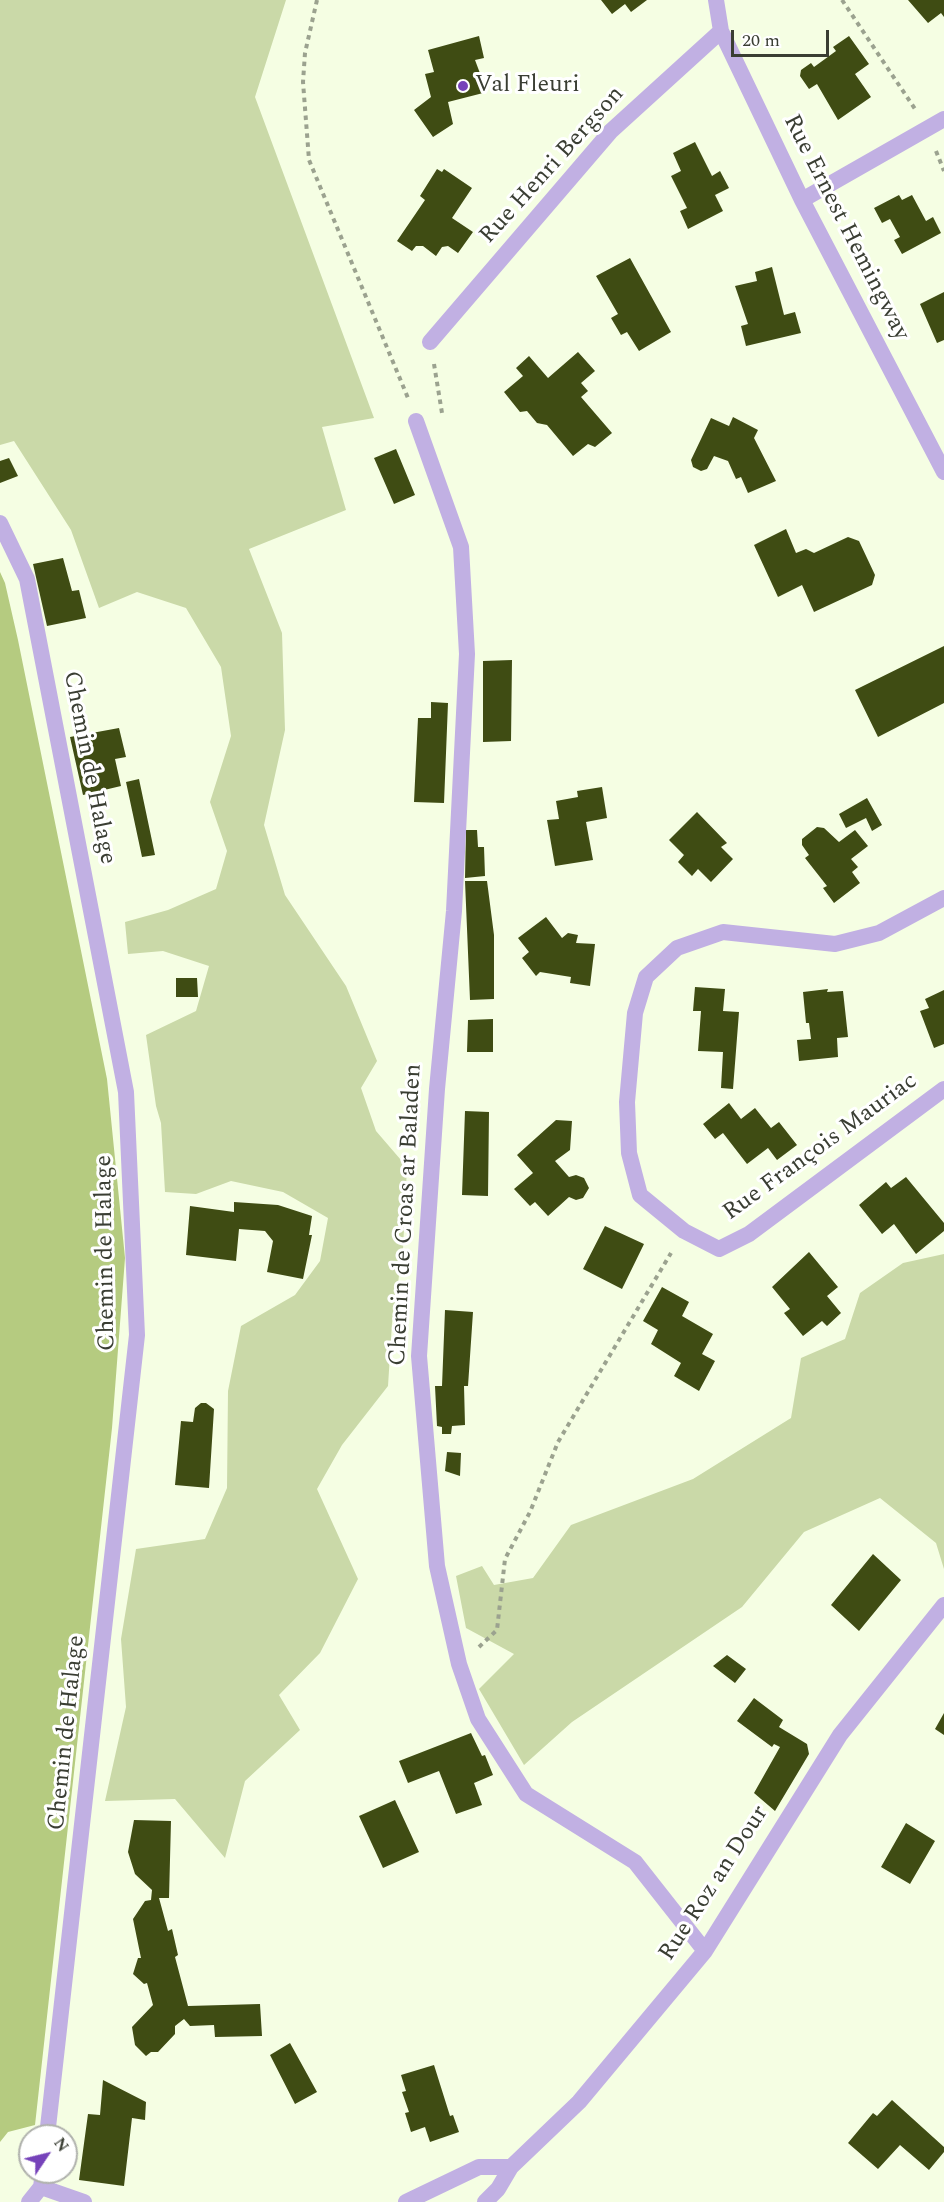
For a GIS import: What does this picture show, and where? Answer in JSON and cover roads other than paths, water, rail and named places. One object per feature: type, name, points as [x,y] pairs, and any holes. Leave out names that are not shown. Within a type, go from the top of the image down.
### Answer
[{"type":"street","name":"Rue Ernest Hemingway","points":[[716,0],[721,32],[802,200],[944,472]]},
{"type":"street","name":"Rue Henri Bergson","points":[[430,342],[612,131],[721,32]]},
{"type":"street","points":[[802,200],[944,119]]},
{"type":"street","name":"Chemin de Croas ar Baladen","points":[[416,421],[461,547],[466,654],[454,910],[437,1089],[419,1356],[437,1566],[459,1664],[478,1719],[526,1794],[635,1862],[705,1951]]},
{"type":"street","name":"Chemin de Halage","points":[[0,523],[27,579],[126,1092],[137,1335],[48,2124]]},
{"type":"street","name":"Rue François Mauriac","points":[[944,898],[879,933],[835,944],[723,932],[677,948],[646,977],[635,1013],[627,1102],[629,1153],[640,1195],[684,1232],[719,1249],[749,1234],[944,1089]]},
{"type":"street","name":"Rue Roz an Dour","points":[[485,2202],[498,2189],[511,2168],[579,2102],[705,1951],[840,1735],[944,1605]]},
{"type":"street","points":[[406,2202],[479,2167],[511,2168]]},
{"type":"street","points":[[29,2202],[40,2184]]},
{"type":"street","points":[[50,2184],[84,2202]]},
{"type":"place","name":"Val Fleuri","points":[[463,86]]}]
